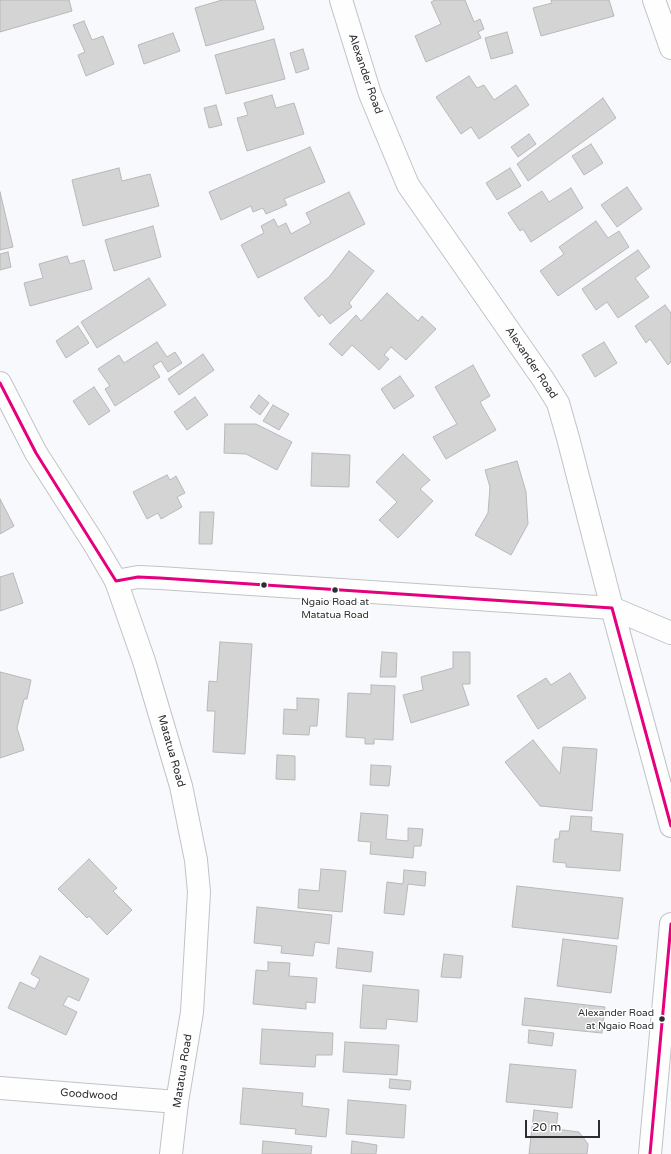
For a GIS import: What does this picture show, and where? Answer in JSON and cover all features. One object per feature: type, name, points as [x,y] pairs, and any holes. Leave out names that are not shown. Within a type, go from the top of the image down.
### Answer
[{"type":"street","name":"Alexander Road","points":[[341,0],[370,94],[408,184],[543,379],[558,404],[671,826]]},
{"type":"street","points":[[654,0],[671,48]]},
{"type":"street","name":"Matatua Road","points":[[0,383],[36,453],[95,545],[116,581],[144,660],[182,786],[199,892],[192,1012],[177,1102],[171,1154]]},
{"type":"street","points":[[116,581],[138,577],[160,578],[612,608],[671,633]]},
{"type":"street","points":[[650,1154],[671,924]]},
{"type":"street","name":"Goodwood","points":[[0,1088],[177,1102]]},
{"type":"building","points":[[0,0],[69,0],[72,11],[0,32]]},
{"type":"building","points":[[222,0],[255,0],[264,29],[206,46],[195,8]]},
{"type":"building","points":[[435,0],[465,0],[474,22],[480,19],[484,29],[478,32],[481,38],[426,62],[415,36],[441,24],[431,2]]},
{"type":"building","points":[[551,0],[609,0],[614,16],[541,36],[533,8],[552,3]]},
{"type":"building","points":[[84,21],[92,40],[103,36],[114,64],[86,76],[78,55],[85,52],[73,25]]},
{"type":"building","points":[[507,32],[513,53],[491,59],[485,38]]},
{"type":"building","points":[[173,33],[180,51],[144,64],[138,45]]},
{"type":"building","points":[[274,39],[285,79],[226,94],[215,55]]},
{"type":"building","points":[[303,49],[309,69],[296,73],[290,53]]},
{"type":"building","points":[[469,76],[477,88],[484,85],[494,100],[516,85],[529,105],[479,139],[471,127],[461,134],[436,97]]},
{"type":"building","points":[[272,95],[276,108],[294,103],[304,134],[247,151],[237,118],[248,115],[244,103]]},
{"type":"building","points":[[603,98],[616,118],[528,181],[517,164]]},
{"type":"building","points":[[216,105],[222,125],[209,128],[204,108]]},
{"type":"building","points":[[529,134],[536,144],[518,157],[511,147]]},
{"type":"building","points":[[591,144],[603,163],[584,175],[572,156]]},
{"type":"building","points":[[310,147],[325,182],[284,199],[287,205],[266,214],[263,208],[253,212],[251,206],[221,220],[209,192]]},
{"type":"building","points":[[119,168],[122,181],[150,174],[159,206],[83,226],[72,180]]},
{"type":"building","points":[[510,168],[521,186],[497,200],[486,183]]},
{"type":"building","points":[[627,187],[642,209],[617,227],[601,205]]},
{"type":"building","points":[[571,188],[583,208],[531,242],[523,229],[520,231],[508,213],[542,191],[549,202]]},
{"type":"building","points":[[0,192],[13,247],[0,250]]},
{"type":"building","points":[[349,192],[365,224],[258,278],[241,245],[264,233],[261,226],[274,219],[278,227],[286,223],[291,234],[311,223],[306,213]]},
{"type":"building","points":[[596,221],[608,238],[619,231],[629,247],[558,296],[540,271],[564,254],[559,247]]},
{"type":"building","points":[[153,226],[161,257],[114,271],[105,240]]},
{"type":"building","points":[[638,250],[650,267],[635,278],[649,297],[618,318],[607,302],[596,310],[582,289]]},
{"type":"building","points":[[349,251],[374,271],[349,303],[352,307],[330,324],[322,314],[319,317],[304,298],[329,277]]},
{"type":"building","points":[[8,252],[11,267],[0,270],[0,254]]},
{"type":"building","points":[[67,256],[70,264],[84,260],[92,289],[30,306],[24,283],[43,278],[39,264]]},
{"type":"building","points":[[149,278],[166,305],[97,348],[81,322]]},
{"type":"building","points":[[387,293],[418,321],[422,316],[436,329],[406,360],[391,347],[384,355],[389,359],[379,370],[352,345],[342,356],[329,344],[356,315],[361,321]]},
{"type":"building","points":[[665,305],[671,313],[671,362],[668,365],[650,339],[646,343],[635,326]]},
{"type":"building","points":[[78,326],[89,343],[66,358],[56,341]]},
{"type":"building","points":[[157,342],[167,357],[175,352],[182,363],[168,372],[161,361],[153,366],[160,377],[115,406],[105,389],[110,386],[98,369],[119,355],[124,363]]},
{"type":"building","points":[[604,342],[617,363],[595,377],[582,355]]},
{"type":"building","points":[[203,354],[214,370],[179,395],[168,379]]},
{"type":"building","points":[[473,365],[490,396],[480,402],[496,430],[446,459],[433,437],[457,424],[435,387]]},
{"type":"building","points":[[400,376],[414,396],[394,409],[381,389]]},
{"type":"building","points":[[94,387],[110,411],[89,425],[73,401]]},
{"type":"building","points":[[259,395],[269,403],[260,415],[250,407]]},
{"type":"building","points":[[195,397],[208,415],[187,430],[174,412]]},
{"type":"building","points":[[273,405],[289,414],[279,430],[263,421]]},
{"type":"building","points":[[225,424],[256,424],[292,442],[277,470],[246,454],[224,453]]},
{"type":"building","points":[[312,453],[350,455],[349,487],[311,486]]},
{"type":"building","points":[[403,454],[430,480],[420,489],[433,501],[398,538],[379,520],[397,502],[376,482]]},
{"type":"building","points":[[517,461],[526,492],[528,524],[511,555],[475,535],[488,513],[490,487],[485,470]]},
{"type":"building","points":[[167,475],[170,480],[176,476],[185,493],[177,497],[182,507],[161,519],[158,513],[147,519],[133,492]]},
{"type":"building","points":[[0,499],[14,526],[0,534]]},
{"type":"building","points":[[200,512],[214,512],[212,544],[199,544]]},
{"type":"building","points":[[13,573],[23,603],[0,611],[0,577]]},
{"type":"building","points":[[220,642],[252,644],[245,754],[213,752],[215,711],[207,711],[209,681],[217,682]]},
{"type":"building","points":[[382,652],[397,653],[396,677],[380,677]]},
{"type":"building","points":[[453,652],[470,652],[470,684],[462,684],[469,705],[411,723],[403,695],[423,690],[421,677],[453,668]]},
{"type":"building","points":[[0,672],[31,680],[27,699],[24,699],[17,728],[24,750],[0,758]]},
{"type":"building","points":[[570,673],[586,698],[538,729],[517,696],[546,678],[551,685]]},
{"type":"building","points":[[371,685],[395,686],[393,740],[374,739],[374,744],[365,744],[365,738],[346,737],[348,693],[371,694]]},
{"type":"building","points":[[297,698],[319,699],[317,726],[310,726],[309,735],[283,734],[284,709],[297,710]]},
{"type":"building","points":[[533,740],[560,774],[563,747],[597,749],[592,811],[540,806],[505,762]]},
{"type":"building","points":[[277,755],[295,756],[295,780],[276,779]]},
{"type":"building","points":[[371,765],[391,766],[389,786],[370,785]]},
{"type":"building","points":[[361,813],[388,815],[386,839],[408,841],[408,828],[423,829],[421,846],[414,846],[413,858],[370,854],[371,842],[358,841]]},
{"type":"building","points":[[571,816],[592,817],[591,831],[623,834],[620,871],[566,867],[566,863],[553,862],[555,839],[559,839],[560,831],[569,831]]},
{"type":"building","points":[[89,859],[117,888],[113,891],[132,910],[107,935],[89,916],[87,918],[58,889]]},
{"type":"building","points":[[321,869],[346,871],[342,912],[298,908],[299,889],[319,891]]},
{"type":"building","points":[[404,870],[426,872],[425,886],[408,884],[404,915],[384,913],[387,882],[403,884]]},
{"type":"building","points":[[517,886],[623,898],[618,939],[512,927]]},
{"type":"building","points":[[257,907],[332,915],[329,944],[315,942],[313,956],[281,953],[282,946],[254,943]]},
{"type":"building","points":[[563,939],[617,946],[611,993],[557,986]]},
{"type":"building","points":[[338,948],[373,952],[371,972],[336,968]]},
{"type":"building","points":[[444,954],[463,956],[461,978],[441,977]]},
{"type":"building","points":[[40,956],[89,979],[79,1001],[68,996],[63,1005],[77,1012],[66,1035],[8,1008],[20,982],[35,989],[40,979],[31,974]]},
{"type":"building","points":[[268,962],[290,963],[289,976],[317,978],[315,1003],[306,1002],[306,1009],[253,1004],[256,970],[268,971]]},
{"type":"building","points":[[363,985],[419,990],[417,1022],[387,1019],[386,1029],[360,1028]]},
{"type":"building","points":[[525,998],[605,1007],[602,1033],[522,1025]]},
{"type":"building","points":[[262,1029],[333,1033],[332,1055],[316,1055],[315,1067],[260,1064]]},
{"type":"building","points":[[529,1030],[554,1033],[552,1046],[528,1043]]},
{"type":"building","points":[[345,1042],[399,1045],[397,1075],[343,1072]]},
{"type":"building","points":[[510,1064],[576,1070],[572,1108],[506,1102]]},
{"type":"building","points":[[390,1079],[411,1081],[410,1090],[389,1088]]},
{"type":"building","points":[[243,1088],[303,1093],[302,1106],[329,1109],[326,1137],[295,1134],[296,1129],[240,1124]]},
{"type":"building","points":[[348,1100],[406,1105],[404,1138],[346,1134]]},
{"type":"building","points":[[534,1110],[558,1113],[556,1129],[579,1132],[588,1144],[587,1154],[529,1154]]},
{"type":"building","points":[[263,1141],[312,1146],[311,1154],[262,1154]]},
{"type":"building","points":[[352,1141],[377,1145],[376,1154],[351,1154]]},
{"type":"transit line","points":[[0,383],[36,453],[116,581],[138,577],[160,578],[612,608],[671,826]]},
{"type":"transit line","points":[[650,1154],[671,924]]},
{"type":"place","name":"Ngaio Road at Matatua Road","points":[[335,590]]},
{"type":"place","name":"Alexander Road at Ngaio Road","points":[[662,1019]]}]
